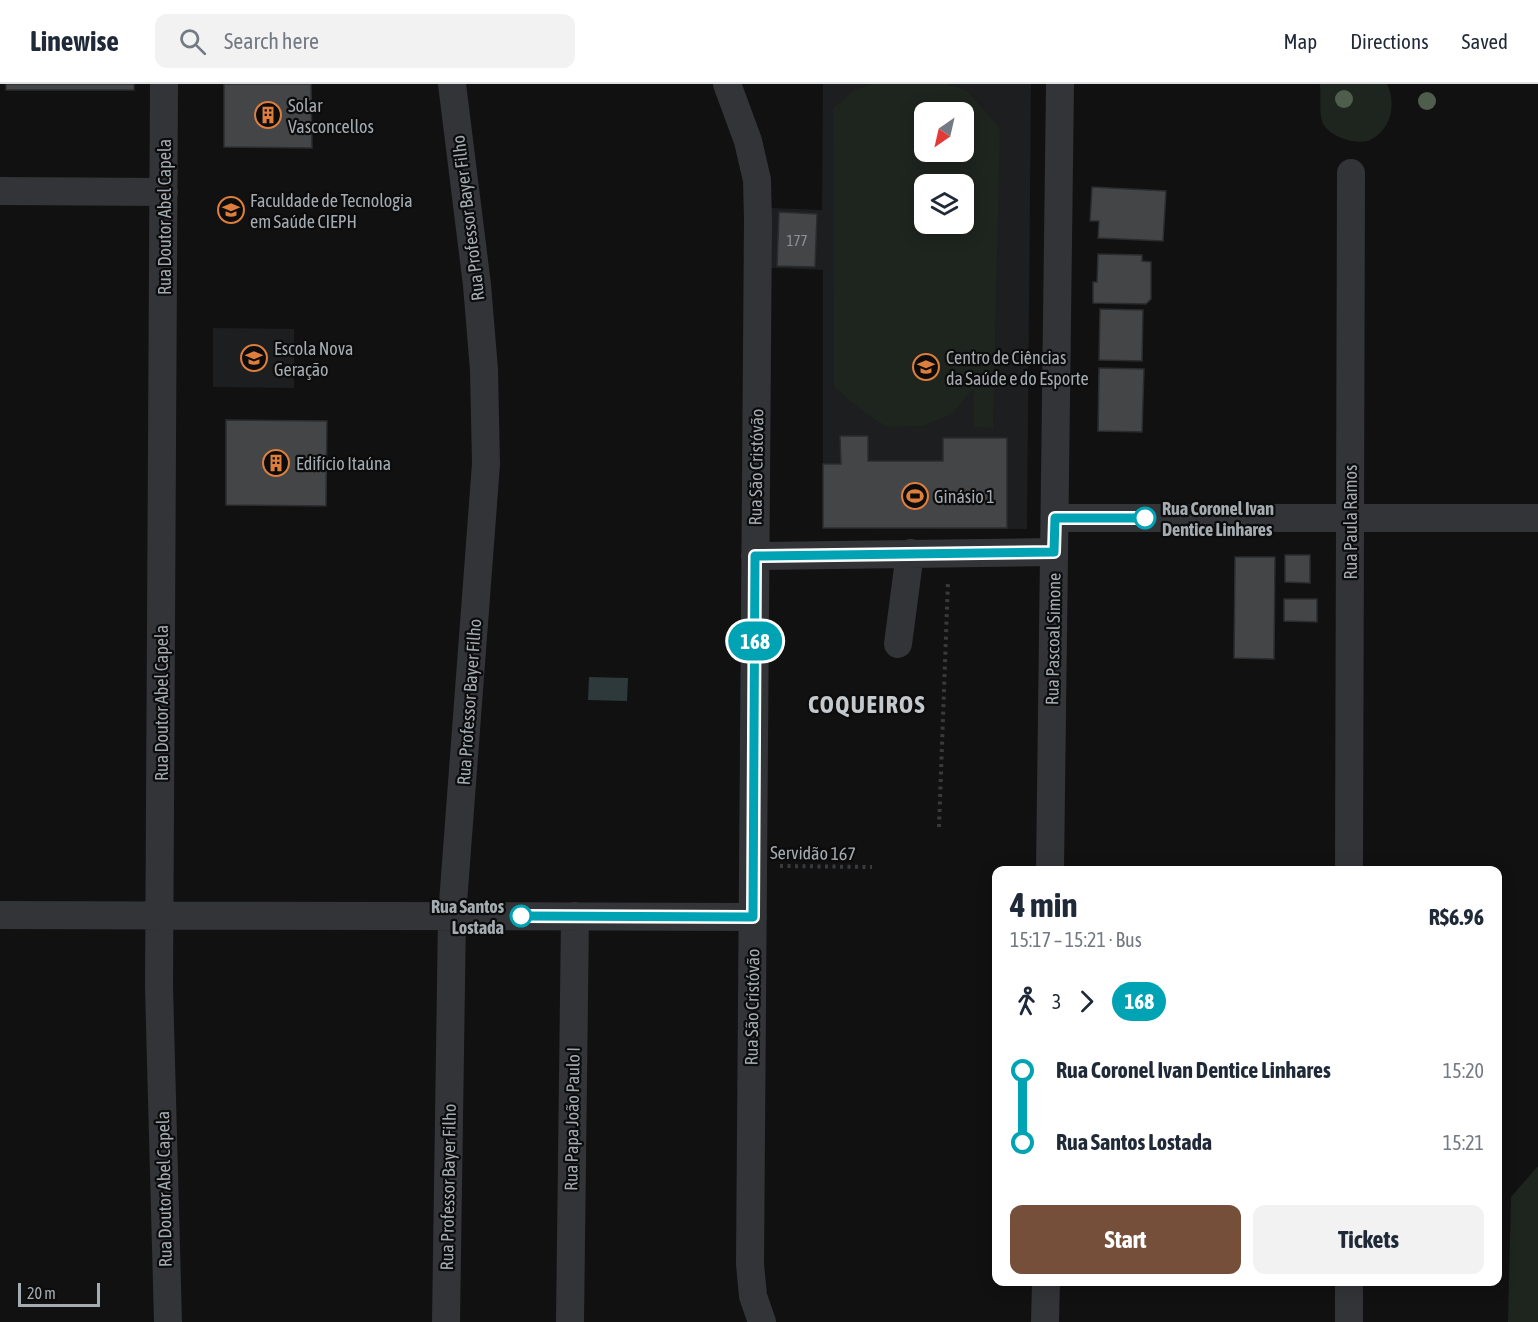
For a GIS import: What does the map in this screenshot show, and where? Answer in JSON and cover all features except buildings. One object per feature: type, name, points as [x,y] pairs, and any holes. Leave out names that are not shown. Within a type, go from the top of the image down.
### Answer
[{"type":"street","name":"Rua Doutor Abel Capela","points":[[164,84],[159,987],[168,1322]]},
{"type":"street","name":"Rua Professor Bayer Filho","points":[[446,1322],[452,916],[486,464],[484,370],[477,285],[452,84]]},
{"type":"street","name":"Rua São Cristóvão","points":[[727,84],[748,141],[757,180],[750,1264],[753,1296],[762,1322]]},
{"type":"street","name":"Rua Pascoal Simone","points":[[1050,866],[1060,84]]},
{"type":"street","name":"Rua Paula Ramos","points":[[1349,866],[1351,173]]},
{"type":"street","points":[[0,191],[164,192]]},
{"type":"street","points":[[1055,518],[1538,518]]},
{"type":"street","points":[[755,556],[1054,552]]},
{"type":"street","points":[[898,644],[910,553]]},
{"type":"street","points":[[0,915],[753,917]]},
{"type":"street","name":"Rua Papa João Paulo I","points":[[570,1322],[575,916]]},
{"type":"street","points":[[1045,1322],[1046,1286]]},
{"type":"street","points":[[1348,1322],[1349,1286]]},
{"type":"path","points":[[939,827],[950,553]]},
{"type":"path","name":"Servidão 167","points":[[753,865],[872,867]]},
{"type":"shaded area","name":"Centro de Ciências da Saúde e do Esporte","points":[[823,84],[1031,84],[1027,529],[823,528],[823,270],[771,268],[770,208],[822,210]]},
{"type":"shaded area","points":[[873,84],[947,84],[967,91],[1000,128],[993,428],[974,427],[974,388],[951,415],[922,426],[887,427],[866,414],[834,387],[833,109],[854,90]]},
{"type":"shaded area","points":[[1320,84],[1387,84],[1392,108],[1383,130],[1377,136],[1364,142],[1350,141],[1329,131],[1321,117]]},
{"type":"shaded area","name":"Escola Nova Geração","points":[[213,328],[294,329],[294,388],[213,387]]},
{"type":"shaded area","points":[[589,677],[628,678],[627,701],[588,700]]},
{"type":"shaded area","points":[[1538,1166],[1538,1322],[1508,1322],[1511,1197]]},
{"type":"bus line","name":"168","points":[[521,916],[753,917],[755,556],[1054,552],[1055,518],[1145,518]]},
{"type":"place","name":"Solar Vasconcellos","points":[[268,115]]},
{"type":"place","name":"Faculdade de Tecnologia em Saúde CIEPH","points":[[231,210]]},
{"type":"place","name":"Escola Nova Geração","points":[[254,358]]},
{"type":"place","name":"Centro de Ciências da Saúde e do Esporte","points":[[926,367]]},
{"type":"place","name":"Edifício Itaúna","points":[[276,463]]},
{"type":"place","name":"Ginásio 1","points":[[915,496]]},
{"type":"place","name":"Rua Coronel Ivan Dentice Linhares","points":[[1145,518]]},
{"type":"place","name":"Rua Santos Lostada","points":[[521,916]]},
{"type":"district","name":"COQUEIROS","points":[[867,704]]}]
